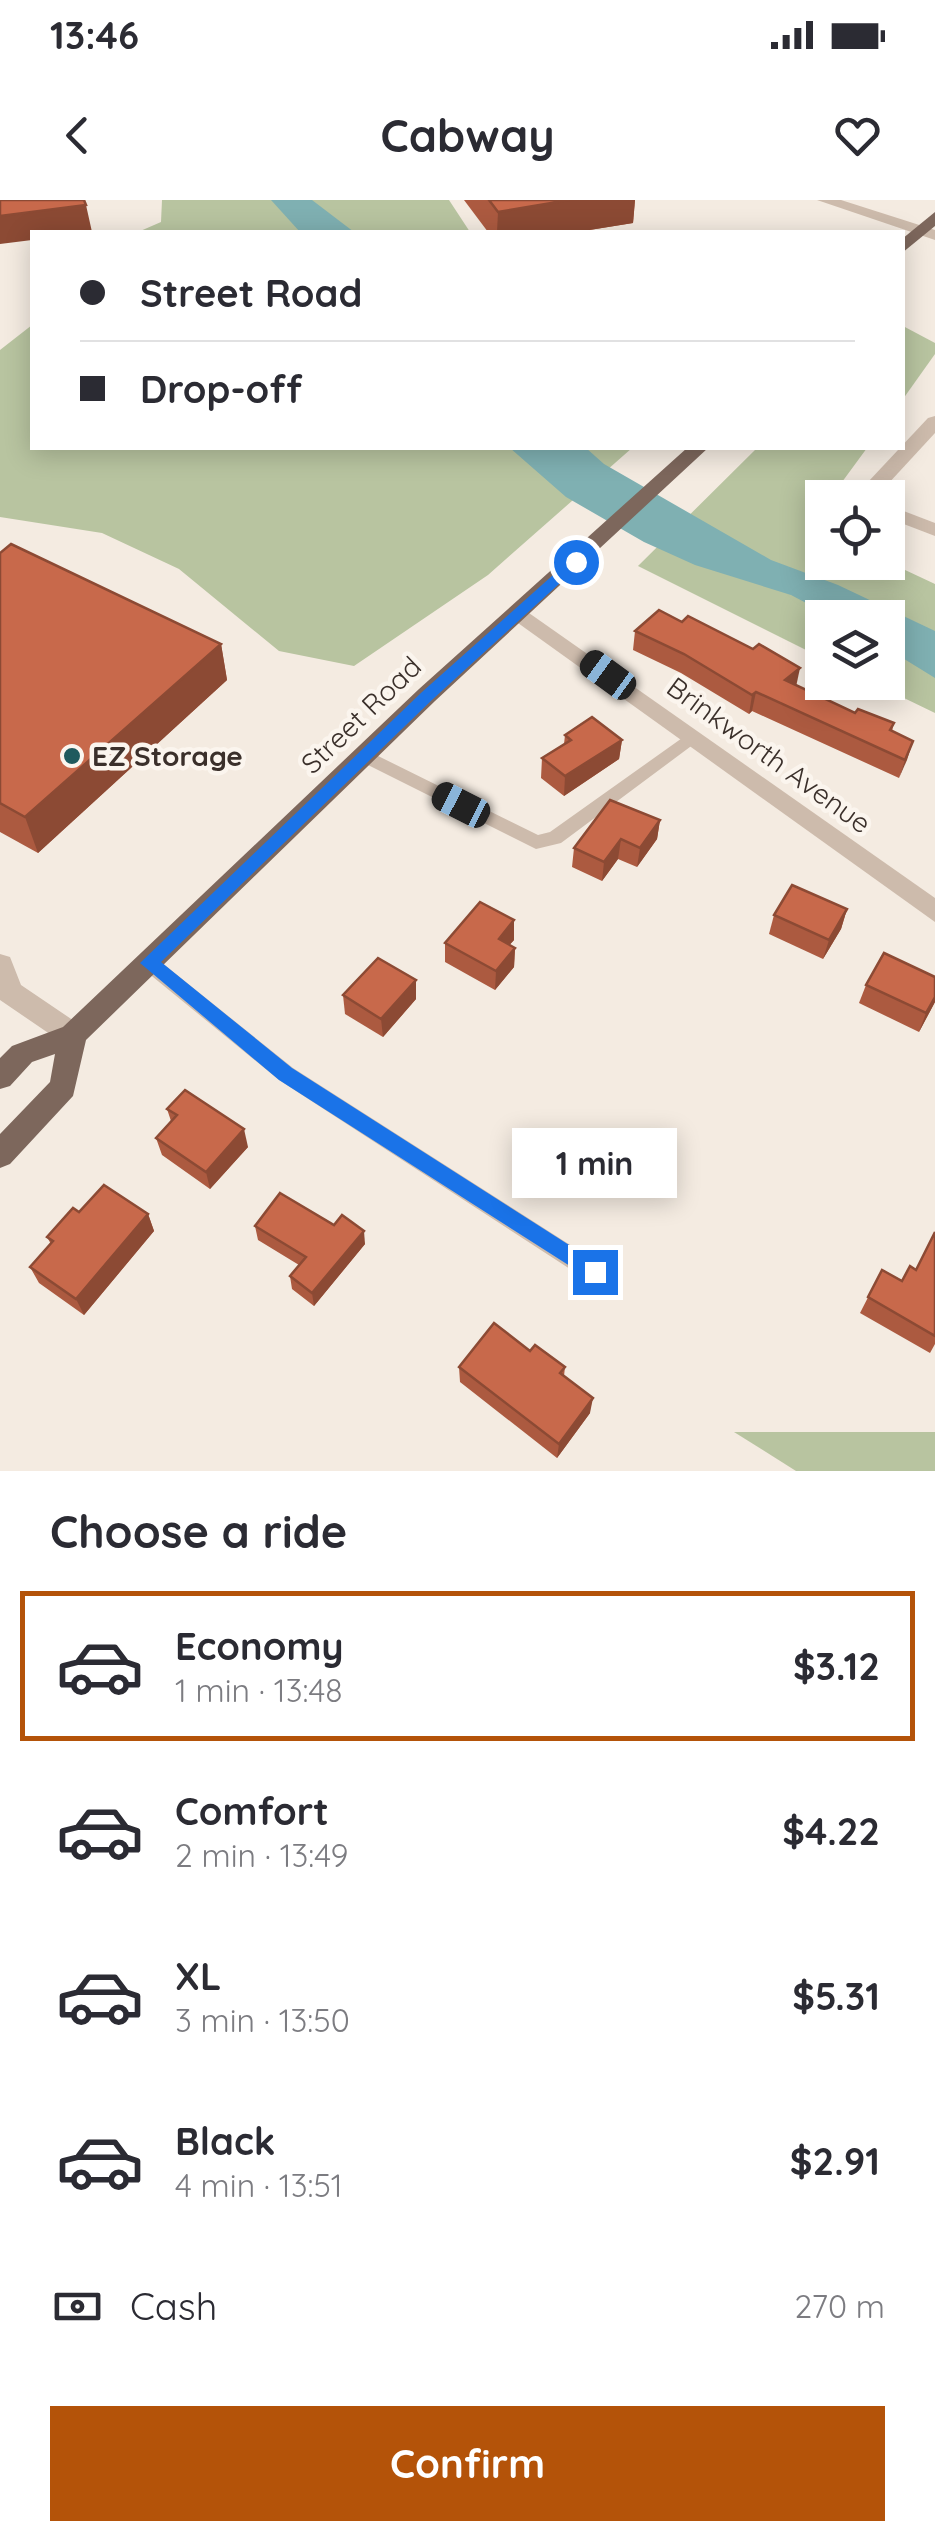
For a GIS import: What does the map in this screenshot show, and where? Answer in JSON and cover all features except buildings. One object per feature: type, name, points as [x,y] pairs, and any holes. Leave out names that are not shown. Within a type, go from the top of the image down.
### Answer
[{"type":"main road","points":[[905,246],[928,233],[935,217]]},
{"type":"main road","name":"Street Road","points":[[0,1077],[22,1054],[73,1035],[364,756],[690,455]]},
{"type":"main road","points":[[0,1155],[63,1086],[73,1035]]},
{"type":"street","points":[[825,200],[928,233]]},
{"type":"street","points":[[879,480],[935,422]]},
{"type":"street","points":[[905,519],[935,530]]},
{"type":"street","name":"Brinkworth Avenue","points":[[519,613],[935,912]]},
{"type":"street","points":[[2,982],[73,1035]]},
{"type":"lane","points":[[364,756],[536,842],[555,838],[692,737]]},
{"type":"lane","points":[[149,963],[286,1074],[595,1272]]},
{"type":"green space","points":[[162,200],[449,200],[469,230],[143,230],[161,222]]},
{"type":"green space","points":[[30,327],[30,450],[630,450],[488,575],[354,666],[279,651],[179,569],[102,533],[0,517],[0,350]]},
{"type":"green space","points":[[905,327],[935,343],[935,354],[905,396]]},
{"type":"green space","points":[[755,450],[866,450],[843,480],[805,480],[805,580],[905,580],[905,570],[935,584],[935,713],[905,698],[905,600],[805,600],[805,650],[638,566]]},
{"type":"green space","points":[[734,1432],[935,1432],[935,1471],[796,1471]]},
{"type":"water","points":[[271,200],[312,200],[351,230],[298,230]]},
{"type":"water","points":[[512,450],[588,450],[604,464],[771,560],[805,573],[805,580],[825,580],[870,600],[805,602],[695,565],[644,542],[566,497]]},
{"type":"water","points":[[905,617],[935,631],[935,678],[905,659]]},
{"type":"place","name":"EZ Storage","points":[[72,756]]},
{"type":"route","points":[[576,562],[427,695],[149,963],[286,1074],[595,1272]]}]
